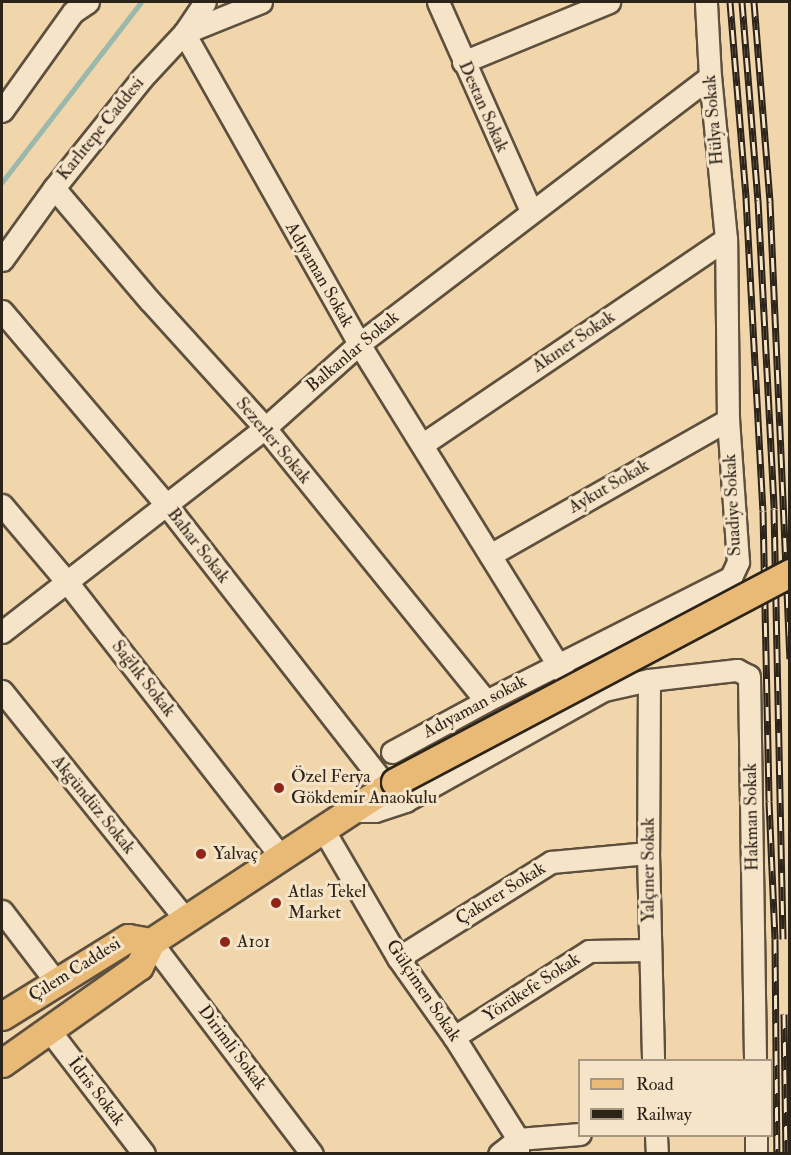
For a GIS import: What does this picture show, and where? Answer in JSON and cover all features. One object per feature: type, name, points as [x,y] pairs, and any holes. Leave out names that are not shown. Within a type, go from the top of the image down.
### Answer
[{"type":"main road","points":[[2,1063],[139,966],[151,942],[391,785],[789,573]]},
{"type":"main road","name":"Çilem Caddesi","points":[[2,1016],[128,938],[151,942]]},
{"type":"street","name":"Karlıtepe Caddesi","points":[[2,260],[54,188],[142,78],[184,33],[205,2]]},
{"type":"street","points":[[184,33],[261,2]]},
{"type":"street","name":"Destan Sokak","points":[[438,2],[531,212]]},
{"type":"street","points":[[463,62],[609,2]]},
{"type":"street","name":"Hülya Sokak","points":[[706,2],[710,77],[726,239]]},
{"type":"street","points":[[3,106],[72,5]]},
{"type":"street","name":"Adıyaman Sokak","points":[[184,33],[359,344],[423,444],[580,703]]},
{"type":"street","name":"Balkanlar Sokak","points":[[2,632],[165,503],[265,428],[359,344],[710,77]]},
{"type":"street","name":"Sezerler Sokak","points":[[54,188],[150,301],[265,428],[486,700]]},
{"type":"street","name":"Suadiye Sokak","points":[[558,664],[730,577],[738,562],[728,420],[726,239]]},
{"type":"street","name":"Akıner Sokak","points":[[423,444],[726,239]]},
{"type":"street","name":"Bahar Sokak","points":[[2,310],[165,503],[391,785]]},
{"type":"street","name":"Aykut Sokak","points":[[490,555],[728,420]]},
{"type":"street","name":"Sağlık Sokak","points":[[2,505],[67,582],[280,856]]},
{"type":"street","name":"Adıyaman sokak","points":[[392,752],[486,700],[558,664]]},
{"type":"street","name":"Hakman Sokak","points":[[649,680],[737,670],[749,676],[755,1059]]},
{"type":"street","points":[[351,811],[375,811],[405,801],[604,690],[649,680]]},
{"type":"street","name":"Yalçıner Sokak","points":[[649,680],[649,950],[653,1059]]},
{"type":"street","name":"Akgündüz Sokak","points":[[2,691],[184,919]]},
{"type":"street","name":"Gülçimen Sokak","points":[[323,829],[398,958],[454,1037],[518,1146]]},
{"type":"street","name":"Çakırer Sokak","points":[[398,958],[551,862],[648,854]]},
{"type":"street","points":[[2,911],[56,982]]},
{"type":"street","name":"Dirimli Sokak","points":[[151,942],[312,1154]]},
{"type":"street","name":"Yörükefe Sokak","points":[[454,1037],[589,951],[649,950]]},
{"type":"street","name":"İdris Sokak","points":[[49,1030],[144,1154]]},
{"type":"street","points":[[499,1154],[518,1146],[578,1134]]},
{"type":"street","points":[[656,1137],[657,1154]]},
{"type":"street","points":[[756,1137],[756,1154]]},
{"type":"waterway","points":[[2,182],[141,2]]},
{"type":"railway","points":[[730,2],[746,198],[763,511],[769,801],[775,939],[777,1154]]},
{"type":"railway","points":[[742,2],[758,200],[774,509],[783,939]]},
{"type":"railway","points":[[754,2],[770,202],[790,659]]},
{"type":"railway","points":[[784,1014],[786,1154]]},
{"type":"place","name":"Özel Ferya Gökdemir Anaokulu","points":[[279,788]]},
{"type":"place","name":"Yalvaç","points":[[201,854]]},
{"type":"place","name":"Atlas Tekel Market","points":[[276,903]]},
{"type":"place","name":"A101","points":[[225,942]]}]
